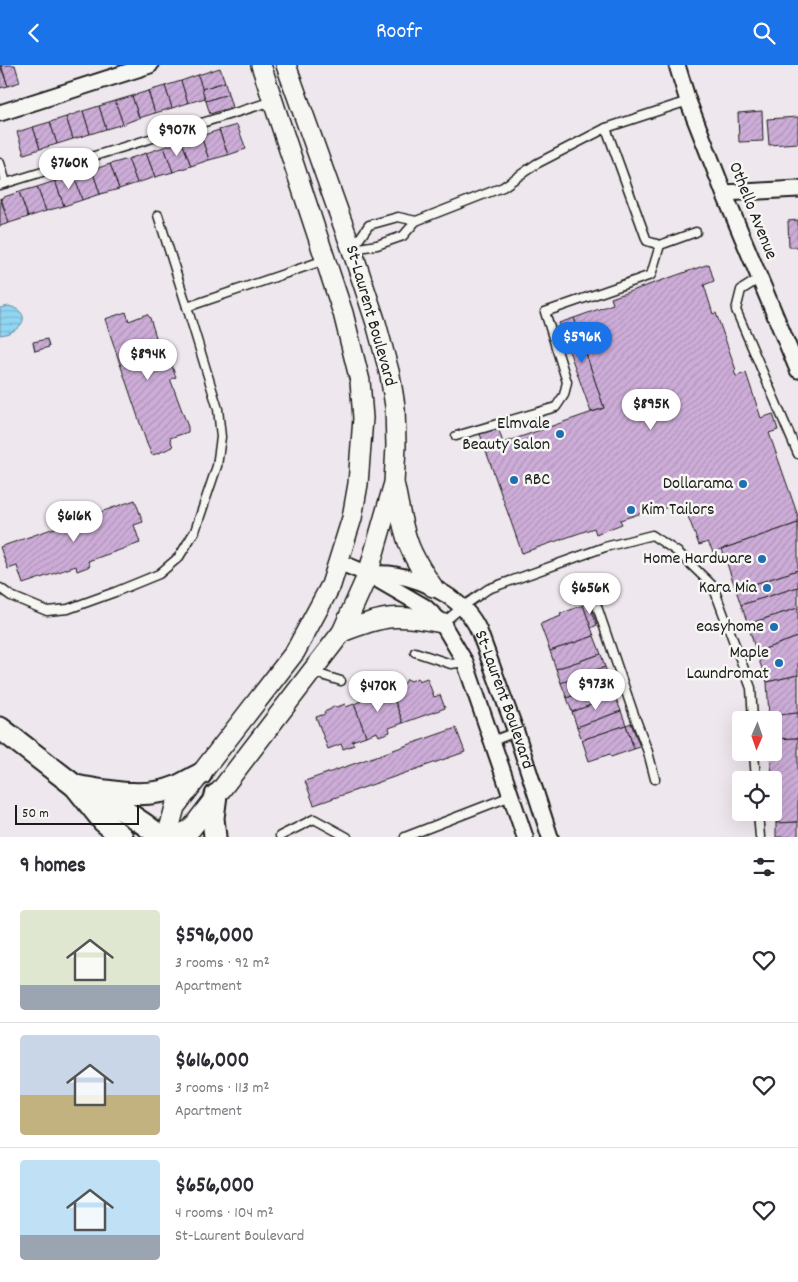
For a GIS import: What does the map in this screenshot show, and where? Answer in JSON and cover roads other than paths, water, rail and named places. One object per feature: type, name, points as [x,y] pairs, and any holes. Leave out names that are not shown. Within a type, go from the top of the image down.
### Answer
[{"type":"main road","points":[[0,728],[75,786],[119,807],[139,819],[161,837]]},
{"type":"main road","points":[[75,786],[115,793],[147,793],[174,787],[201,774]]},
{"type":"main road","points":[[75,786],[103,821],[122,837]]},
{"type":"main road","points":[[215,837],[213,819],[216,795]]},
{"type":"street","points":[[0,113],[150,65]]},
{"type":"street","name":"St-Laurent Boulevard","points":[[167,837],[175,807],[295,652],[331,585],[352,518],[358,484],[363,418],[360,381],[343,313],[261,65]]},
{"type":"street","name":"St-Laurent Boulevard","points":[[175,837],[191,829],[342,632],[368,574],[394,483],[396,446],[395,406],[390,375],[376,323],[352,250],[286,65]]},
{"type":"street","name":"Othello Avenue","points":[[677,65],[688,101],[724,193],[798,370]]},
{"type":"street","points":[[724,193],[798,189]]},
{"type":"street","points":[[326,260],[352,250]]},
{"type":"street","points":[[394,483],[409,546],[420,567],[434,587]]},
{"type":"street","name":"St-Laurent Boulevard","points":[[339,562],[368,574],[425,607],[442,623],[465,662],[526,837]]},
{"type":"street","name":"St-Laurent Boulevard","points":[[368,574],[396,575],[434,587],[462,607],[477,626],[516,731],[550,837]]},
{"type":"street","points":[[342,632],[389,617],[408,617],[442,623]]},
{"type":"lane","points":[[0,163],[3,184],[273,101]]},
{"type":"lane","points":[[352,250],[377,245],[403,236],[416,221],[503,187],[536,165],[606,128],[688,101]]},
{"type":"lane","points":[[606,128],[647,241],[660,245],[696,233]]},
{"type":"lane","points":[[0,588],[28,605],[47,611],[68,609],[159,573],[179,557],[195,531],[216,466],[221,437],[218,409],[158,215]]},
{"type":"lane","points":[[352,250],[370,225],[398,217],[416,221]]},
{"type":"lane","points":[[456,437],[556,407],[564,395],[567,382],[545,312],[651,275],[660,245]]},
{"type":"lane","points":[[187,307],[326,260]]},
{"type":"lane","points":[[760,278],[741,290],[736,310],[798,454]]},
{"type":"lane","points":[[442,623],[488,589],[604,547],[652,535],[686,558],[713,586],[751,687],[752,711]]},
{"type":"lane","points":[[590,583],[648,752],[655,779]]},
{"type":"lane","points":[[416,652],[451,664],[465,662]]},
{"type":"lane","points":[[312,673],[341,681]]},
{"type":"lane","points":[[492,741],[516,731]]},
{"type":"lane","points":[[405,837],[511,796]]},
{"type":"lane","points":[[280,836],[314,819],[347,837]]},
{"type":"lane","points":[[759,821],[760,837]]},
{"type":"water","points":[[9,306],[17,309],[22,314],[22,323],[14,331],[0,335],[0,308]]},
{"type":"place","name":"Elmvale Beauty Salon","points":[[560,434]]},
{"type":"place","name":"RBC","points":[[514,480]]},
{"type":"place","name":"Dollarama","points":[[743,484]]},
{"type":"place","name":"Kim Tailors","points":[[631,510]]},
{"type":"place","name":"Home Hardware","points":[[762,559]]},
{"type":"place","name":"Kara Mia","points":[[767,588]]},
{"type":"place","name":"easyhome","points":[[774,627]]},
{"type":"place","name":"Maple Laundromat","points":[[779,663]]}]
